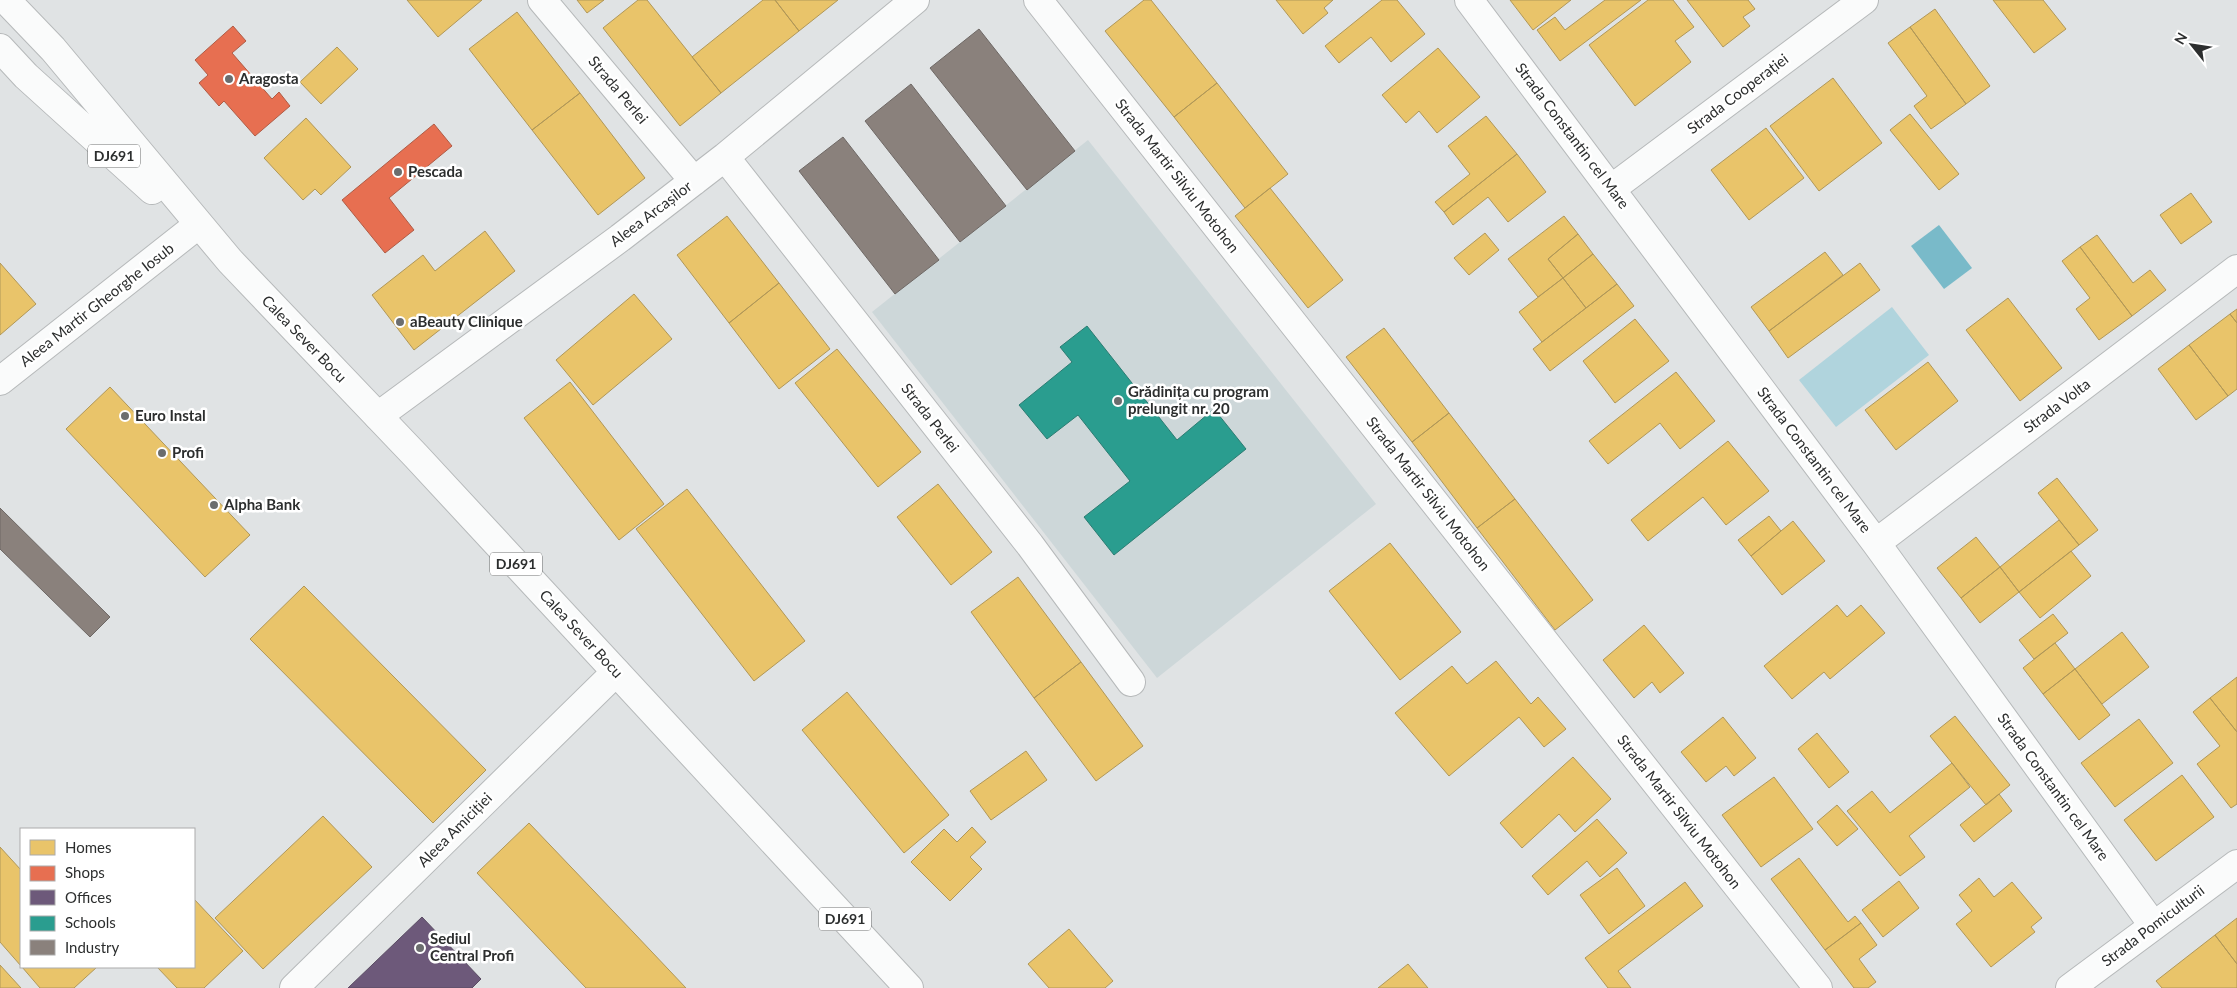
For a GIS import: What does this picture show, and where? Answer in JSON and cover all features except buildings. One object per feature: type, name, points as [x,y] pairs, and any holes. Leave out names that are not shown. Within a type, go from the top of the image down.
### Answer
[{"type":"street","name":"Calea Sever Bocu","points":[[6,0],[53,50],[230,261],[378,416],[909,988]]},
{"type":"street","name":"Strada Perlei","points":[[542,0],[694,181]]},
{"type":"street","name":"Aleea Arcașilor","points":[[378,416],[725,157],[915,0]]},
{"type":"street","name":"Strada Martir Silviu Motohon","points":[[1038,0],[1818,988]]},
{"type":"street","name":"Strada Constantin cel Mare","points":[[1470,0],[1876,543],[2153,925]]},
{"type":"street","name":"Strada Cooperației","points":[[1611,189],[1864,0]]},
{"type":"street","name":"Calea Sever Bocu","points":[[0,48],[26,76],[230,261]]},
{"type":"street","name":"Strada Perlei","points":[[725,157],[1030,545],[1131,682]]},
{"type":"street","name":"Aleea Martir Gheorghe Iosub","points":[[0,381],[194,228]]},
{"type":"street","name":"Strada Volta","points":[[1876,543],[2237,269]]},
{"type":"street","name":"Aleea Amiciției","points":[[294,988],[616,672]]},
{"type":"street","name":"Strada Pomiculturii","points":[[2070,988],[2237,864]]},
{"type":"shaded area","name":"Grădinița cu program prelungit nr. 20","points":[[1088,140],[1376,504],[1157,678],[872,312]]},
{"type":"shaded area","points":[[1892,307],[1929,355],[1836,427],[1799,380]]},
{"type":"water","points":[[1939,225],[1972,268],[1944,289],[1911,246]]},
{"type":"place","name":"Aragosta","points":[[229,79]]},
{"type":"place","name":"Pescada","points":[[398,172]]},
{"type":"place","name":"aBeauty Clinique","points":[[400,322]]},
{"type":"place","name":"Grădinița cu program prelungit nr. 20","points":[[1118,401]]},
{"type":"place","name":"Euro Instal","points":[[125,416]]},
{"type":"place","name":"Profi","points":[[162,453]]},
{"type":"place","name":"Alpha Bank","points":[[214,505]]},
{"type":"place","name":"Sediul Central Profi","points":[[420,948]]}]
